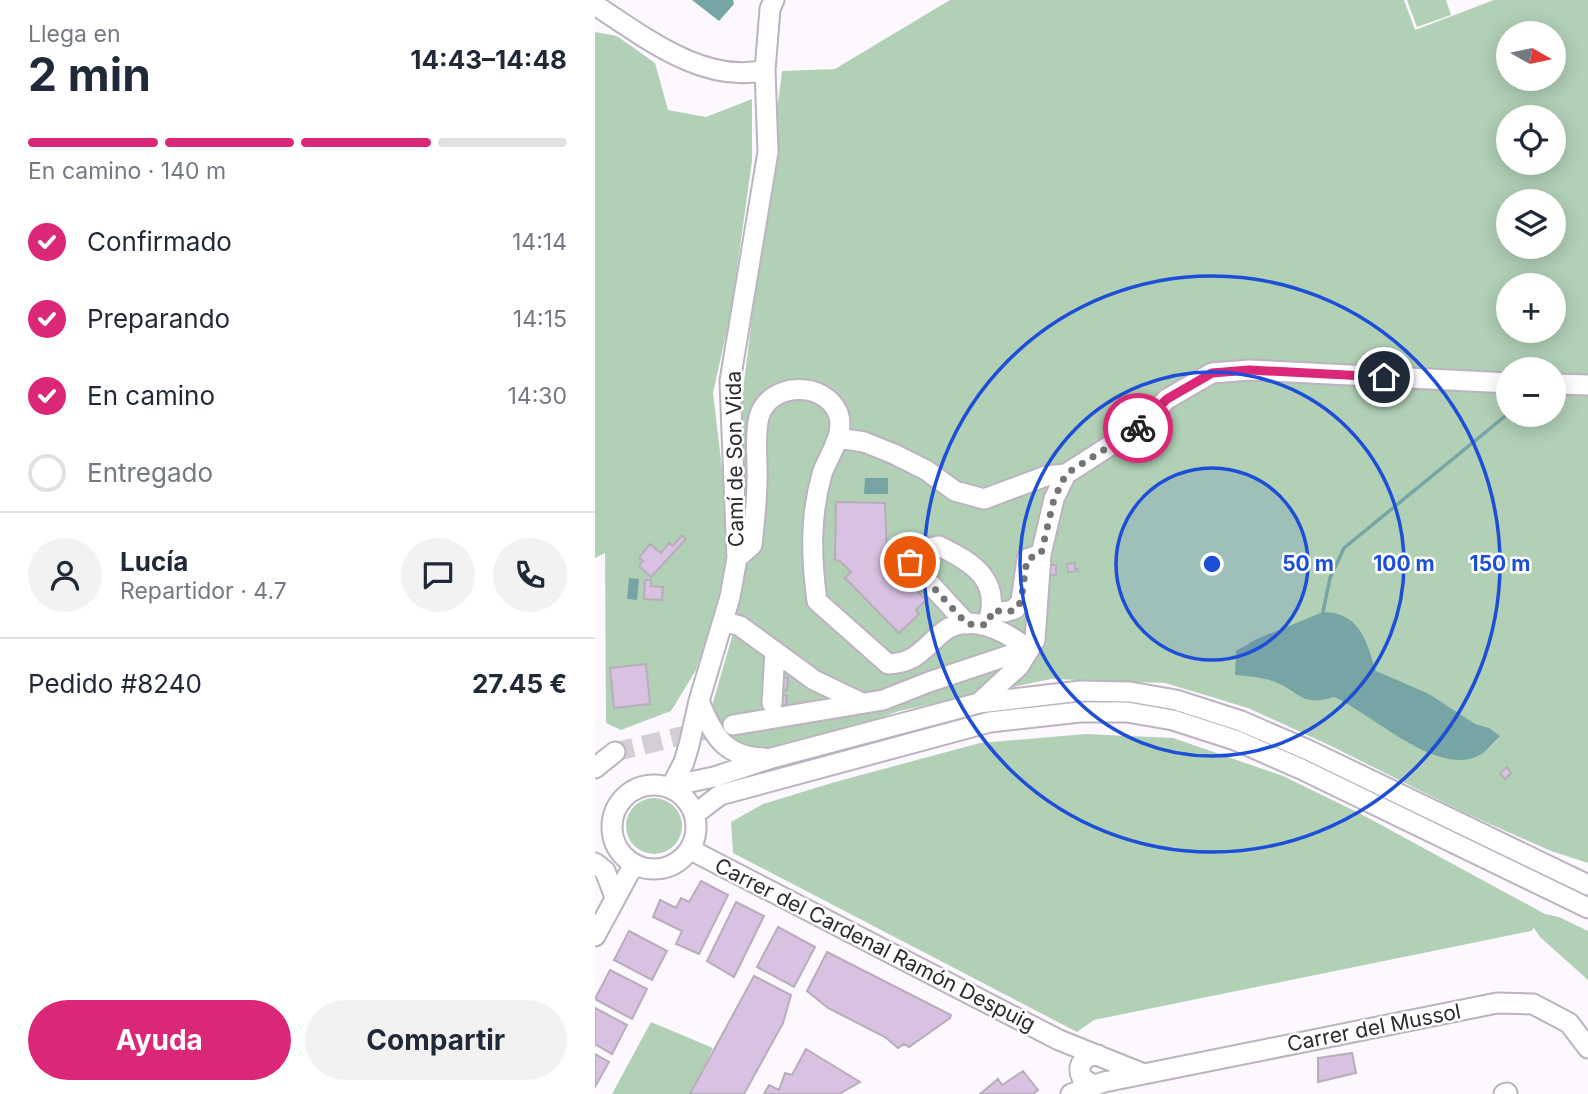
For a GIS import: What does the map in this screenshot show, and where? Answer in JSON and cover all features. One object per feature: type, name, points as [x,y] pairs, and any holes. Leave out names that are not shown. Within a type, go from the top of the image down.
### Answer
[{"type":"street","name":"Camí de Son Vida","points":[[672,788],[684,762],[723,621],[737,558],[730,381],[768,152],[765,70],[770,9],[774,0]]},
{"type":"street","points":[[595,5],[673,55],[722,71],[765,70]]},
{"type":"street","points":[[838,439],[864,442],[894,454],[926,470],[955,491],[984,499],[1046,476],[1066,474],[1142,425],[1167,399],[1212,373],[1249,370],[1496,382]]},
{"type":"street","points":[[1566,384],[1588,385]]},
{"type":"street","points":[[737,558],[752,545],[757,484],[757,428],[760,414],[767,401],[786,390],[808,389],[825,396],[839,415],[838,439],[823,472],[812,519],[813,572],[817,601],[888,664],[901,664],[915,658],[949,628],[1016,610],[1021,601],[1027,559],[1041,554]]},
{"type":"street","points":[[979,703],[1019,666],[1035,640],[1041,554],[1054,499],[1066,474]]},
{"type":"street","points":[[967,624],[910,562],[925,549],[939,546],[978,567],[988,584],[990,617],[1028,649]]},
{"type":"street","points":[[723,621],[740,626],[814,680],[862,703]]},
{"type":"street","points":[[733,724],[883,700],[1028,649]]},
{"type":"street","points":[[772,703],[775,652]]},
{"type":"street","points":[[672,788],[772,758],[979,703],[1080,691],[1130,692],[1212,710],[1320,755],[1588,885]]},
{"type":"street","points":[[699,701],[717,739],[745,758],[772,758]]},
{"type":"street","points":[[695,814],[720,795],[990,722],[1080,712],[1127,712],[1173,720],[1235,740],[1301,769],[1588,908]]},
{"type":"street","points":[[595,854],[608,837],[614,812],[623,797],[637,787],[654,783],[672,788],[686,797],[695,814],[697,832],[691,850],[675,864],[654,870],[633,864],[608,837]]},
{"type":"street","name":"Carrer del Cardenal Ramón Despuig","points":[[691,850],[1059,1040],[1091,1062],[1082,1079],[1100,1084]]},
{"type":"street","points":[[595,863],[605,871],[615,897]]},
{"type":"street","points":[[595,936],[633,864]]},
{"type":"street","name":"Carrer del Mussol","points":[[1071,1094],[1144,1074],[1497,1003],[1533,1004],[1569,1023],[1588,1048]]},
{"type":"street","points":[[1091,1062],[1144,1074]]},
{"type":"street","points":[[1091,1062],[1111,1069],[1100,1084]]},
{"type":"street","points":[[1059,1094],[1091,1062]]},
{"type":"green space","points":[[950,0],[1404,0],[1415,30],[1494,0],[1588,0],[1588,863],[1551,851],[1465,813],[1248,708],[1165,683],[1051,679],[899,711],[861,725],[833,731],[803,744],[760,753],[737,743],[724,731],[711,709],[732,637],[745,572],[742,399],[782,71],[835,69]]},
{"type":"green space","points":[[1407,0],[1446,0],[1451,15],[1417,27]]},
{"type":"green space","points":[[595,32],[617,36],[655,63],[668,110],[706,117],[752,99],[752,161],[731,312],[713,393],[725,493],[726,560],[721,594],[696,670],[671,711],[621,730],[606,723],[605,553],[595,558]]},
{"type":"green space","points":[[1082,697],[1151,702],[1230,723],[1588,894],[1588,902],[1414,816],[1122,705],[735,780],[735,776],[974,711]]},
{"type":"green space","points":[[1086,734],[1173,738],[1283,776],[1361,814],[1545,914],[1559,917],[1588,931],[1588,980],[1540,937],[1534,928],[1531,931],[1094,1020],[1077,1032],[733,853],[731,822],[763,804],[980,743]]},
{"type":"green space","points":[[654,798],[665,800],[674,806],[680,815],[680,837],[674,846],[665,852],[654,854],[643,852],[634,846],[628,837],[626,826],[628,815],[634,806],[643,800]]},
{"type":"green space","points":[[651,1022],[713,1048],[691,1094],[612,1094]]},
{"type":"water","points":[[692,0],[733,0],[734,4],[719,21]]},
{"type":"water","points":[[865,478],[888,478],[888,494],[864,494]]},
{"type":"water","points":[[629,578],[639,579],[637,600],[627,599]]},
{"type":"water","points":[[1323,612],[1346,617],[1354,623],[1365,639],[1376,671],[1429,694],[1475,724],[1489,728],[1500,736],[1480,755],[1463,760],[1445,758],[1405,741],[1334,697],[1322,700],[1306,699],[1269,680],[1235,675],[1236,651],[1257,639]]},
{"type":"building","points":[[836,502],[885,503],[887,554],[908,575],[905,580],[926,600],[916,610],[919,614],[899,633],[845,578],[851,572],[840,561],[835,560]]},
{"type":"building","points":[[682,535],[686,539],[651,577],[639,566],[643,561],[639,558],[650,544],[661,553],[669,543],[673,546]]},
{"type":"building","points":[[1075,563],[1075,569],[1078,571],[1068,572],[1067,564]]},
{"type":"building","points":[[1046,565],[1056,565],[1056,575],[1046,575]]},
{"type":"building","points":[[645,580],[651,580],[651,586],[663,587],[662,600],[644,599]]},
{"type":"building","points":[[646,664],[650,704],[614,708],[610,668]]},
{"type":"building","points":[[779,677],[788,678],[787,690],[778,691]]},
{"type":"building","points":[[778,694],[787,696],[786,705],[777,706]]},
{"type":"building","points":[[1507,767],[1511,773],[1505,779],[1500,773]]},
{"type":"building","points":[[701,881],[728,895],[699,954],[676,944],[682,931],[653,917],[660,900],[676,908],[681,898],[689,902]]},
{"type":"building","points":[[736,902],[764,916],[734,977],[707,961]]},
{"type":"building","points":[[778,927],[815,947],[794,987],[757,967]]},
{"type":"building","points":[[629,931],[667,951],[652,980],[614,960]]},
{"type":"building","points":[[827,952],[951,1015],[950,1018],[909,1047],[904,1044],[898,1048],[885,1037],[828,1008],[807,991]]},
{"type":"building","points":[[610,970],[647,989],[632,1019],[595,999]]},
{"type":"building","points":[[754,976],[791,995],[783,1023],[744,1094],[690,1094]]},
{"type":"building","points":[[595,1008],[627,1025],[612,1054],[595,1044]]},
{"type":"building","points":[[806,1049],[860,1082],[839,1094],[764,1094],[769,1085],[779,1090],[785,1073],[792,1075]]},
{"type":"building","points":[[1352,1053],[1356,1073],[1318,1082],[1318,1058]]},
{"type":"building","points":[[595,1054],[609,1062],[595,1087]]},
{"type":"building","points":[[1023,1071],[1038,1090],[1033,1094],[980,1094],[998,1079],[1002,1085]]},
{"type":"waterway","points":[[1323,612],[1330,578],[1344,548],[1496,424]]},
{"type":"tunnel","points":[[615,752],[706,730]]},
{"type":"way so far","points":[[910,562],[967,624],[987,625],[993,610],[1016,610],[1021,601],[1027,559],[1041,554],[1054,499],[1066,474],[1138,428]]},
{"type":"route","points":[[1138,428],[1167,399],[1212,373],[1249,370],[1384,377]]}]
